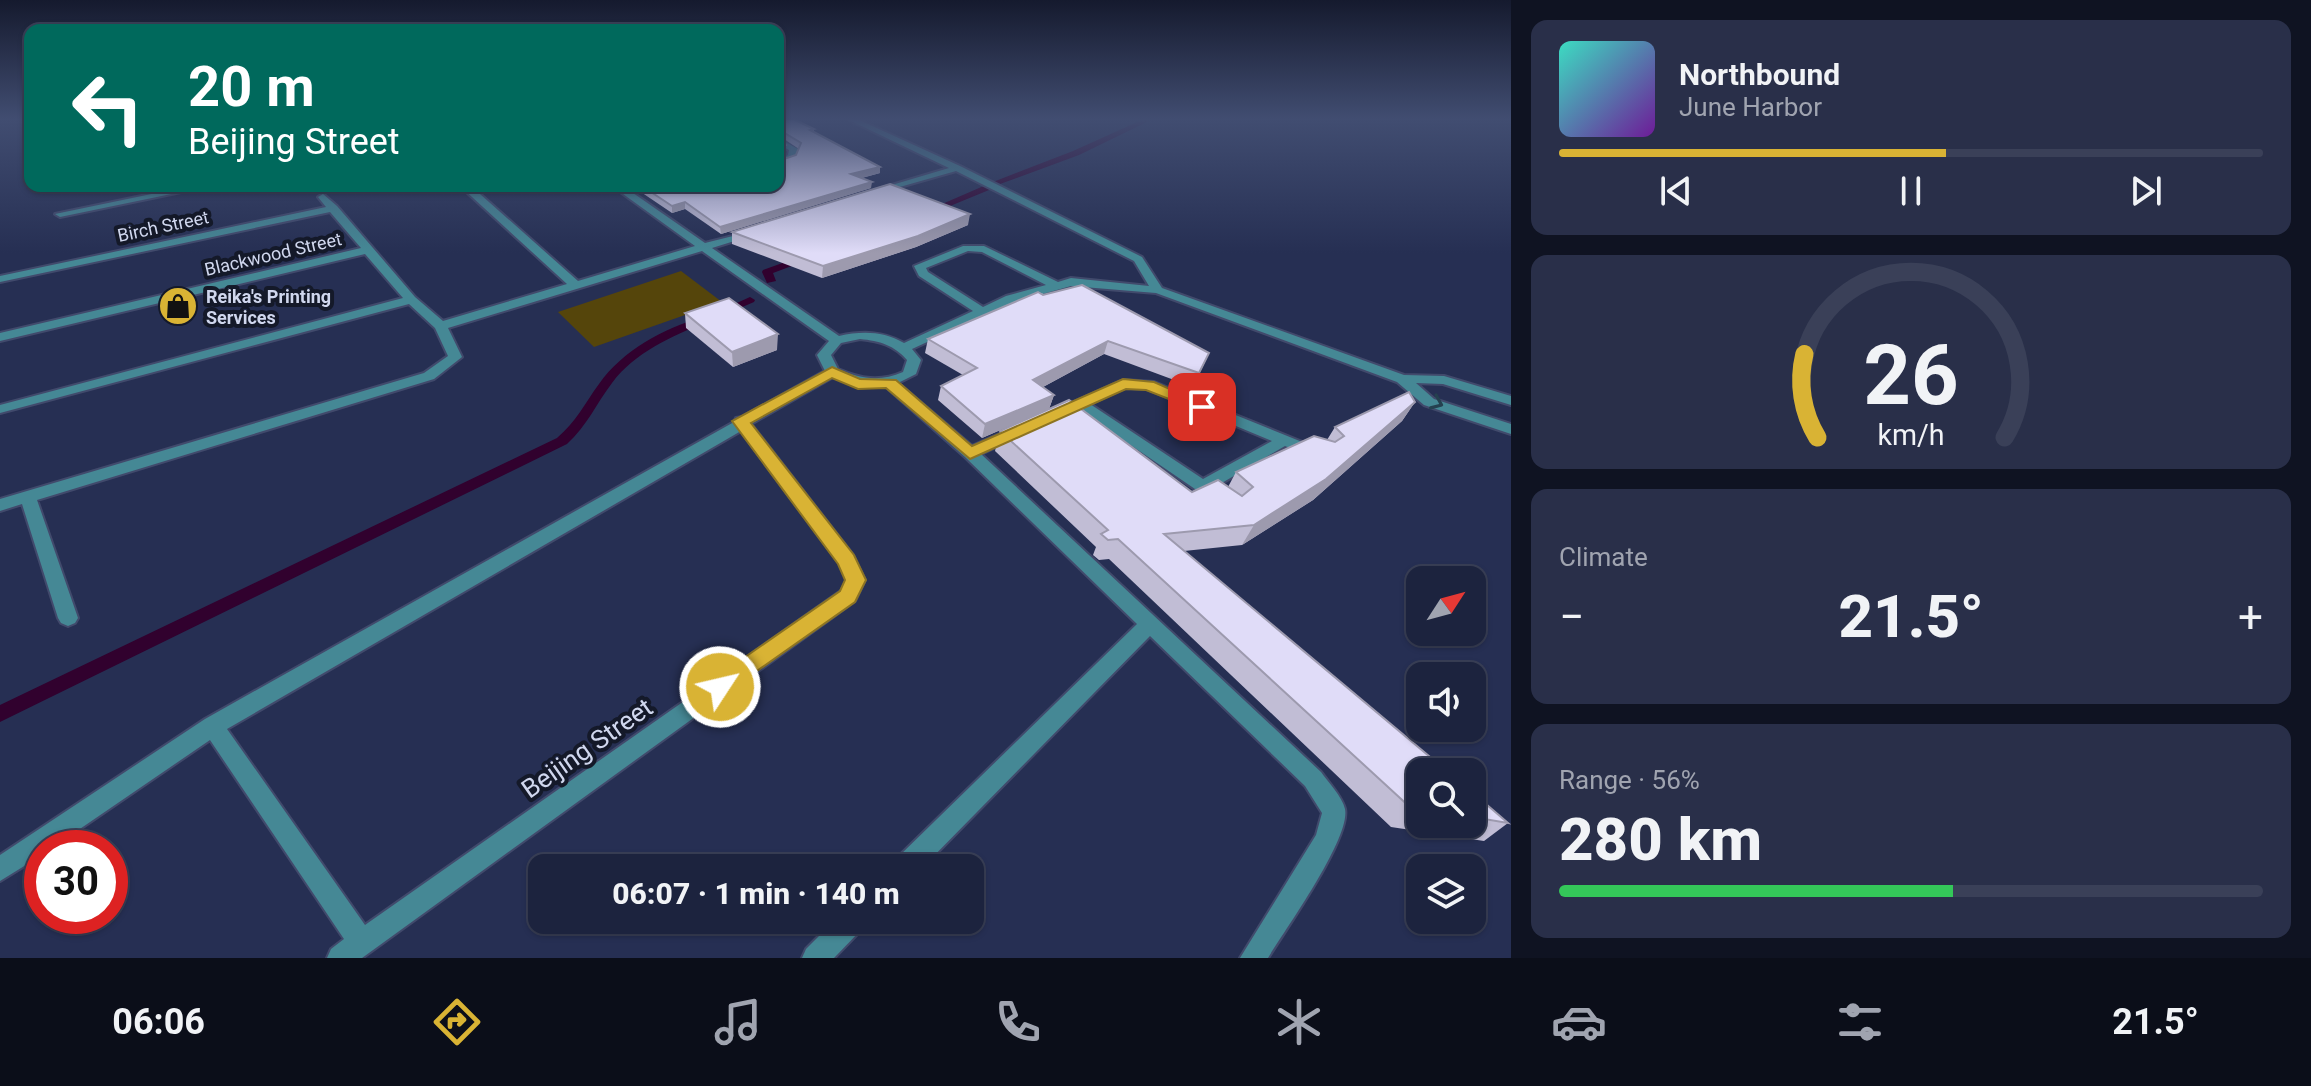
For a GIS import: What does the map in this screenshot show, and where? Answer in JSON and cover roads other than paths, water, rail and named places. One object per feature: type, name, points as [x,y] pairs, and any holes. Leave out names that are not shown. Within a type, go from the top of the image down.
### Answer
[{"type":"street","points":[[948,164],[1138,259],[1158,290]]},
{"type":"street","points":[[868,195],[957,168]]},
{"type":"street","points":[[142,192],[144,198]]},
{"type":"street","points":[[60,214],[174,192]]},
{"type":"street","points":[[472,192],[574,284]]},
{"type":"street","points":[[626,192],[837,340]]},
{"type":"street","points":[[0,505],[429,376],[455,357],[441,326],[411,300],[323,197]]},
{"type":"street","name":"Birch Street","points":[[0,279],[333,208]]},
{"type":"street","points":[[441,326],[765,228]]},
{"type":"street","points":[[983,312],[923,274],[920,266],[967,248],[984,249],[1057,286]]},
{"type":"street","name":"Blackwood Street","points":[[0,337],[367,250]]},
{"type":"street","points":[[905,347],[1010,299],[1071,282],[1158,290],[1402,379],[1444,380],[1511,401]]},
{"type":"street","points":[[0,409],[411,300]]},
{"type":"street","points":[[860,335],[885,337],[905,347],[914,360],[909,374],[890,383],[858,384],[832,372],[824,355],[837,340],[860,335]]},
{"type":"street","points":[[0,869],[213,726],[741,421],[832,372]]},
{"type":"street","points":[[1402,379],[1429,402],[1511,429]]},
{"type":"street","points":[[890,383],[970,453],[1313,779],[1334,811],[1327,840],[1253,958]]},
{"type":"street","points":[[970,453],[1123,384],[1149,385],[1321,455]]},
{"type":"street","points":[[1079,403],[1231,507]]},
{"type":"street","name":"Beijing Street","points":[[340,958],[848,596],[856,580],[847,560],[741,421]]},
{"type":"street","points":[[1203,486],[1283,441]]},
{"type":"street","points":[[28,497],[68,618]]},
{"type":"street","points":[[919,854],[1150,623]]},
{"type":"street","points":[[213,726],[361,942]]},
{"type":"street","points":[[815,958],[839,934]]},
{"type":"waterway","points":[[997,182],[1047,164]]},
{"type":"waterway","points":[[930,211],[986,188]]},
{"type":"waterway","points":[[771,281],[767,272],[802,259]]},
{"type":"waterway","points":[[722,312],[750,300]]},
{"type":"waterway","points":[[0,714],[562,441],[579,425],[604,385],[630,357],[653,342],[702,320]]},
{"type":"place","name":"Reika's Printing Services","points":[[178,306]]}]
